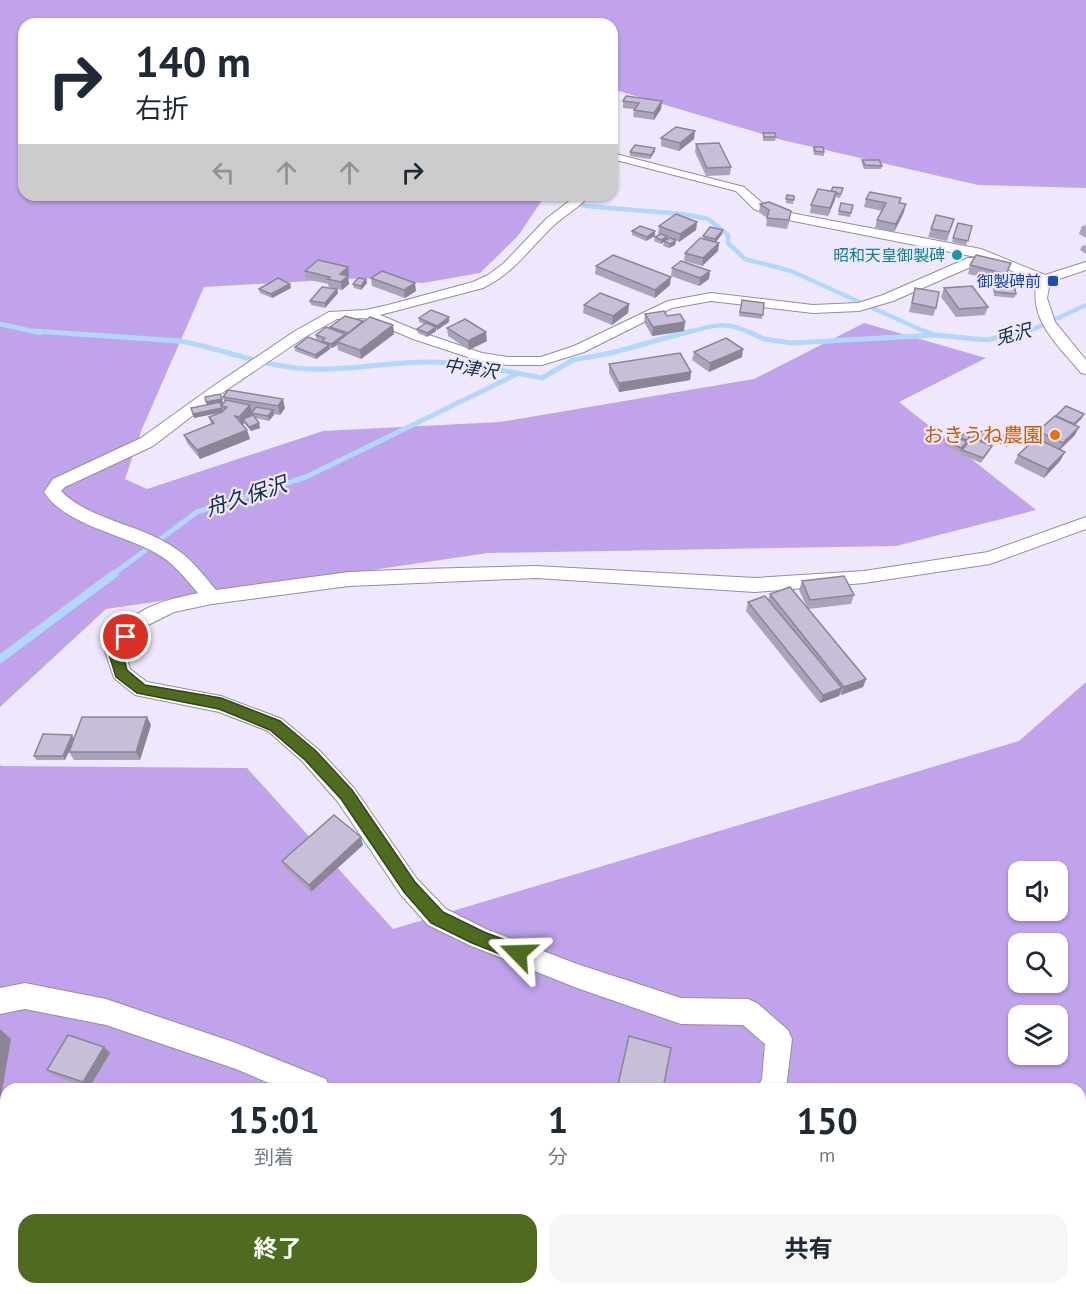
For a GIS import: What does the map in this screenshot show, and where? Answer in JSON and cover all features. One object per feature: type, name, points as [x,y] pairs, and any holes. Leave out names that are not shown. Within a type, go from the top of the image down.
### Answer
[{"type":"street","points":[[618,162],[740,189],[758,206],[777,214],[981,254],[1009,263],[1044,280],[1086,266]]},
{"type":"street","points":[[212,597],[186,566],[162,548],[68,508],[52,492],[59,483],[147,442],[217,390],[300,334],[334,315],[366,314],[478,285],[493,278],[509,266],[562,210],[575,201]]},
{"type":"street","points":[[366,314],[418,336],[480,357],[508,362],[542,361],[579,349],[668,305],[711,297],[813,309],[859,307],[888,298],[973,261],[1009,263]]},
{"type":"street","points":[[1044,280],[1040,298],[1048,323],[1086,370]]},
{"type":"street","points":[[775,1083],[779,1039],[748,1012],[681,1011],[577,976],[478,937],[437,917],[410,887],[346,795],[311,756],[275,725],[221,704],[142,689],[121,673],[115,651],[137,622],[169,606],[212,597],[349,579],[536,572],[754,585],[864,577],[990,558],[1086,524]]},
{"type":"street","points":[[0,1002],[25,996],[106,1012],[236,1056],[301,1083]]},
{"type":"shaded area","points":[[0,0],[1086,0],[1086,188],[978,185],[782,140],[618,91],[618,18],[18,18],[18,201],[542,201],[518,236],[480,273],[423,283],[363,278],[204,287],[142,429],[125,479],[147,489],[323,431],[500,422],[754,379],[864,323],[986,358],[899,402],[1036,510],[896,546],[488,553],[106,609],[0,707]]},
{"type":"shaded area","points":[[1086,682],[1086,1083],[0,1083],[0,764],[1,766],[247,768],[393,929],[1019,741]]},
{"type":"building","points":[[626,96],[662,101],[654,113],[634,110],[639,103],[623,101]]},
{"type":"building","points":[[676,127],[695,131],[680,143],[661,138]]},
{"type":"building","points":[[763,133],[775,133],[776,137],[764,137]]},
{"type":"building","points":[[719,143],[731,167],[707,168],[696,144]]},
{"type":"building","points":[[635,145],[655,148],[651,155],[630,152]]},
{"type":"building","points":[[814,147],[823,147],[824,152],[815,151]]},
{"type":"building","points":[[862,160],[879,160],[882,166],[865,165]]},
{"type":"building","points":[[833,187],[843,188],[841,194],[831,191]]},
{"type":"building","points":[[818,189],[836,192],[830,208],[811,205]]},
{"type":"building","points":[[870,192],[901,198],[899,203],[906,204],[896,224],[877,220],[886,203],[866,199]]},
{"type":"building","points":[[787,195],[794,196],[794,200],[786,199]]},
{"type":"building","points":[[769,202],[791,211],[789,220],[767,218],[769,210],[760,204]]},
{"type":"building","points":[[841,203],[853,205],[851,213],[839,211]]},
{"type":"building","points":[[676,214],[697,222],[680,234],[659,226]]},
{"type":"building","points":[[936,215],[954,219],[949,232],[931,229]]},
{"type":"building","points":[[958,223],[972,226],[968,241],[953,238]]},
{"type":"building","points":[[640,226],[655,231],[647,237],[632,231]]},
{"type":"building","points":[[710,227],[723,230],[715,239],[703,236]]},
{"type":"building","points":[[661,234],[667,236],[661,240],[655,237]]},
{"type":"building","points":[[670,238],[676,240],[670,244],[664,241]]},
{"type":"building","points":[[700,238],[719,243],[703,258],[685,253]]},
{"type":"building","points":[[613,255],[671,277],[655,290],[596,266]]},
{"type":"building","points":[[976,255],[1011,263],[1006,274],[970,265]]},
{"type":"building","points":[[318,260],[348,267],[340,274],[348,276],[341,282],[305,271]]},
{"type":"building","points":[[681,261],[710,271],[700,278],[672,268]]},
{"type":"building","points":[[382,271],[415,283],[404,290],[371,278]]},
{"type":"building","points":[[278,278],[290,284],[271,294],[259,289]]},
{"type":"building","points":[[358,278],[366,279],[361,286],[353,284]]},
{"type":"building","points":[[993,280],[1013,282],[1016,294],[996,292]]},
{"type":"building","points":[[972,286],[988,307],[959,309],[944,288]]},
{"type":"building","points":[[322,287],[337,289],[325,303],[310,301]]},
{"type":"building","points":[[915,288],[939,292],[936,308],[912,303]]},
{"type":"building","points":[[600,293],[629,304],[613,316],[584,305]]},
{"type":"building","points":[[742,300],[764,303],[763,315],[740,312]]},
{"type":"building","points":[[431,310],[449,317],[437,326],[419,318]]},
{"type":"building","points":[[664,311],[667,316],[680,314],[685,322],[653,327],[645,314]]},
{"type":"building","points":[[345,316],[363,321],[348,333],[330,327]]},
{"type":"building","points":[[370,317],[393,325],[360,350],[337,342]]},
{"type":"building","points":[[465,319],[486,332],[468,341],[447,328]]},
{"type":"building","points":[[426,323],[436,327],[427,333],[417,329]]},
{"type":"building","points":[[326,327],[345,334],[331,344],[322,341],[325,338],[316,335]]},
{"type":"building","points":[[308,337],[329,345],[315,355],[295,347]]},
{"type":"building","points":[[726,338],[743,349],[710,363],[694,352]]},
{"type":"building","points":[[680,353],[691,372],[619,383],[609,364]]},
{"type":"building","points":[[228,390],[283,399],[278,406],[223,397]]},
{"type":"building","points":[[220,394],[222,399],[206,402],[205,397]]},
{"type":"building","points":[[226,400],[250,405],[239,417],[235,416],[247,430],[197,450],[184,435],[214,423],[209,417],[222,412],[227,407],[221,406]]},
{"type":"building","points":[[220,402],[222,408],[193,414],[191,408]]},
{"type":"building","points":[[1066,406],[1084,414],[1074,424],[1056,416]]},
{"type":"building","points":[[256,407],[273,410],[268,416],[251,413]]},
{"type":"building","points":[[253,415],[259,423],[249,427],[243,419]]},
{"type":"building","points":[[1055,416],[1079,427],[1063,443],[1038,431]]},
{"type":"building","points":[[982,431],[997,438],[990,444],[973,437]]},
{"type":"building","points":[[1006,433],[1015,437],[1009,443],[1000,439]]},
{"type":"building","points":[[963,434],[970,437],[967,440],[960,437]]},
{"type":"building","points":[[952,435],[967,442],[961,448],[946,441]]},
{"type":"building","points":[[972,438],[992,446],[983,458],[962,450]]},
{"type":"building","points":[[1036,438],[1065,452],[1048,469],[1018,455]]},
{"type":"building","points":[[844,576],[854,595],[810,600],[802,581]]},
{"type":"building","points":[[790,587],[866,679],[844,687],[770,594]]},
{"type":"building","points":[[765,596],[842,688],[823,695],[748,602]]},
{"type":"building","points":[[82,717],[147,717],[136,752],[69,752]]},
{"type":"building","points":[[43,734],[72,735],[63,756],[34,756]]},
{"type":"building","points":[[334,815],[361,837],[309,885],[282,861]]},
{"type":"building","points":[[68,1035],[104,1047],[83,1082],[47,1070]]},
{"type":"building","points":[[629,1036],[671,1048],[664,1083],[618,1083]]},
{"type":"waterway","points":[[572,201],[585,206],[683,214],[708,219],[728,235],[728,243],[745,259],[791,271],[928,333]]},
{"type":"waterway","name":"兎沢","points":[[1017,333],[1034,329],[1086,305]]},
{"type":"waterway","name":"中津沢","points":[[0,324],[40,333]]},
{"type":"waterway","name":"中津沢","points":[[685,333],[725,325],[751,333]]},
{"type":"waterway","name":"中津沢","points":[[34,331],[180,341],[266,363],[296,368],[330,369],[433,362],[474,366],[542,378],[573,360],[611,353],[691,331]]},
{"type":"waterway","name":"中津沢","points":[[747,331],[764,339],[792,343],[935,335],[987,340],[1024,331]]},
{"type":"waterway","name":"中津沢","points":[[925,331],[933,335]]},
{"type":"waterway","name":"舟久保沢","points":[[112,575],[197,512],[306,477],[517,374]]},
{"type":"waterway","name":"舟久保沢","points":[[0,659],[114,574]]},
{"type":"place","name":"昭和天皇御製碑","points":[[957,255]]},
{"type":"place","name":"御製碑前","points":[[1053,281]]},
{"type":"place","name":"おきうね農園","points":[[1055,435]]},
{"type":"route","points":[[126,637],[115,651],[121,673],[142,689],[221,704],[275,725],[311,756],[346,795],[410,887],[437,917],[518,953]]}]
